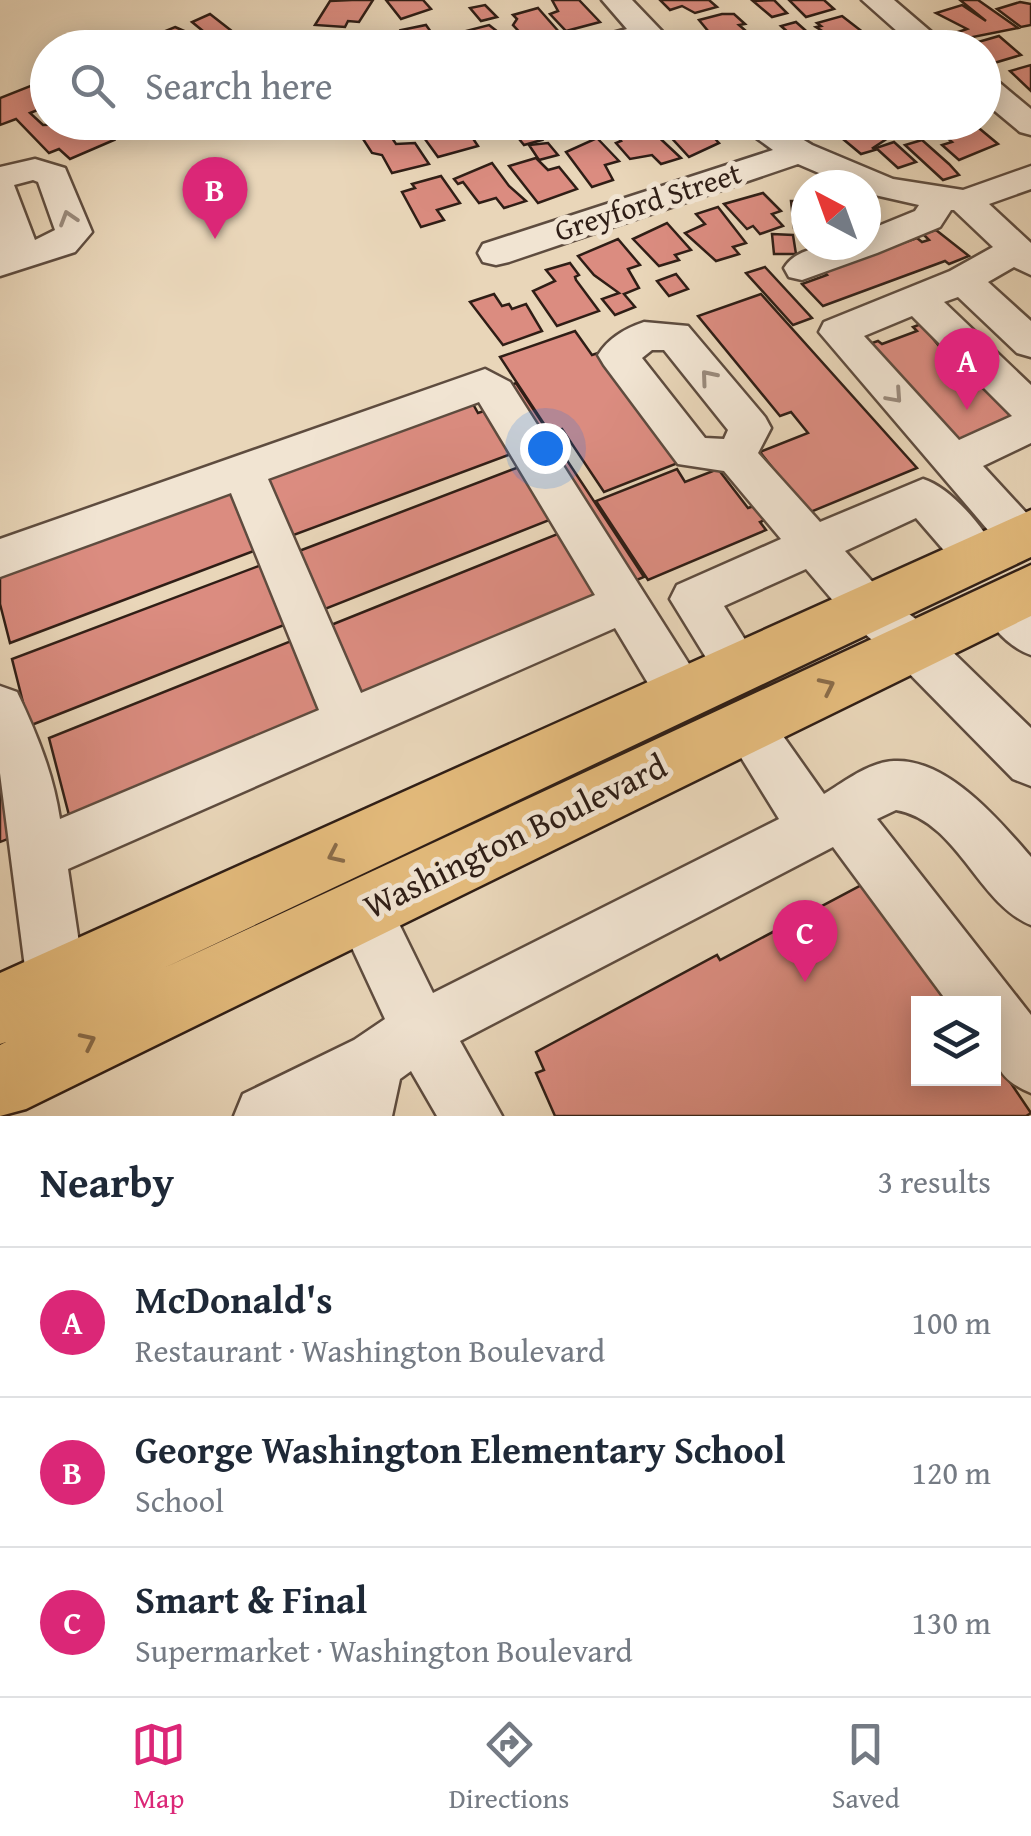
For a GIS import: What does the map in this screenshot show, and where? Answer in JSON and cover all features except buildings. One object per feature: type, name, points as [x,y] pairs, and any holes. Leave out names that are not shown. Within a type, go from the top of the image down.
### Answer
[{"type":"main road","name":"Washington Boulevard","points":[[0,1083],[362,909],[742,696],[890,627],[1016,575]]},
{"type":"main road","name":"Washington Boulevard","points":[[0,1009],[681,694],[742,696]]},
{"type":"main road","points":[[362,909],[407,852],[576,772],[626,722]]},
{"type":"street","points":[[616,0],[646,30]]},
{"type":"street","points":[[889,2],[917,30]]},
{"type":"street","points":[[1001,100],[1031,124]]},
{"type":"street","points":[[780,140],[886,189],[952,200],[1024,257]]},
{"type":"street","name":"Greyford Street","points":[[496,253],[800,152]]},
{"type":"street","points":[[0,178],[36,169],[53,175],[74,232],[62,244],[12,260],[0,188]]},
{"type":"street","points":[[881,238],[928,219],[952,200],[1031,177]]},
{"type":"street","points":[[1016,575],[953,461],[838,332],[1024,257]]},
{"type":"street","points":[[802,268],[824,260]]},
{"type":"street","points":[[964,280],[1031,343]]},
{"type":"street","points":[[918,299],[1031,410]]},
{"type":"street","points":[[0,558],[485,384],[496,393],[681,694]]},
{"type":"street","points":[[953,461],[1031,426]]},
{"type":"street","points":[[736,456],[811,546],[1031,762]]},
{"type":"street","points":[[243,471],[349,722]]},
{"type":"street","points":[[979,996],[828,821],[742,696],[693,599],[923,496],[1016,575]]},
{"type":"street","points":[[40,854],[625,603]]},
{"type":"street","points":[[0,708],[24,765],[56,983]]},
{"type":"street","points":[[265,1116],[385,1069],[892,784],[914,788],[958,818],[1031,898]]},
{"type":"street","points":[[362,909],[385,1069]]},
{"type":"street","points":[[1001,1023],[1031,1063]]},
{"type":"street","points":[[385,1069],[471,1116]]},
{"type":"place","name":"George Washington Elementary School","points":[[215,239]]},
{"type":"place","name":"McDonald's","points":[[967,410]]},
{"type":"place","name":"Smart & Final","points":[[805,982]]}]
